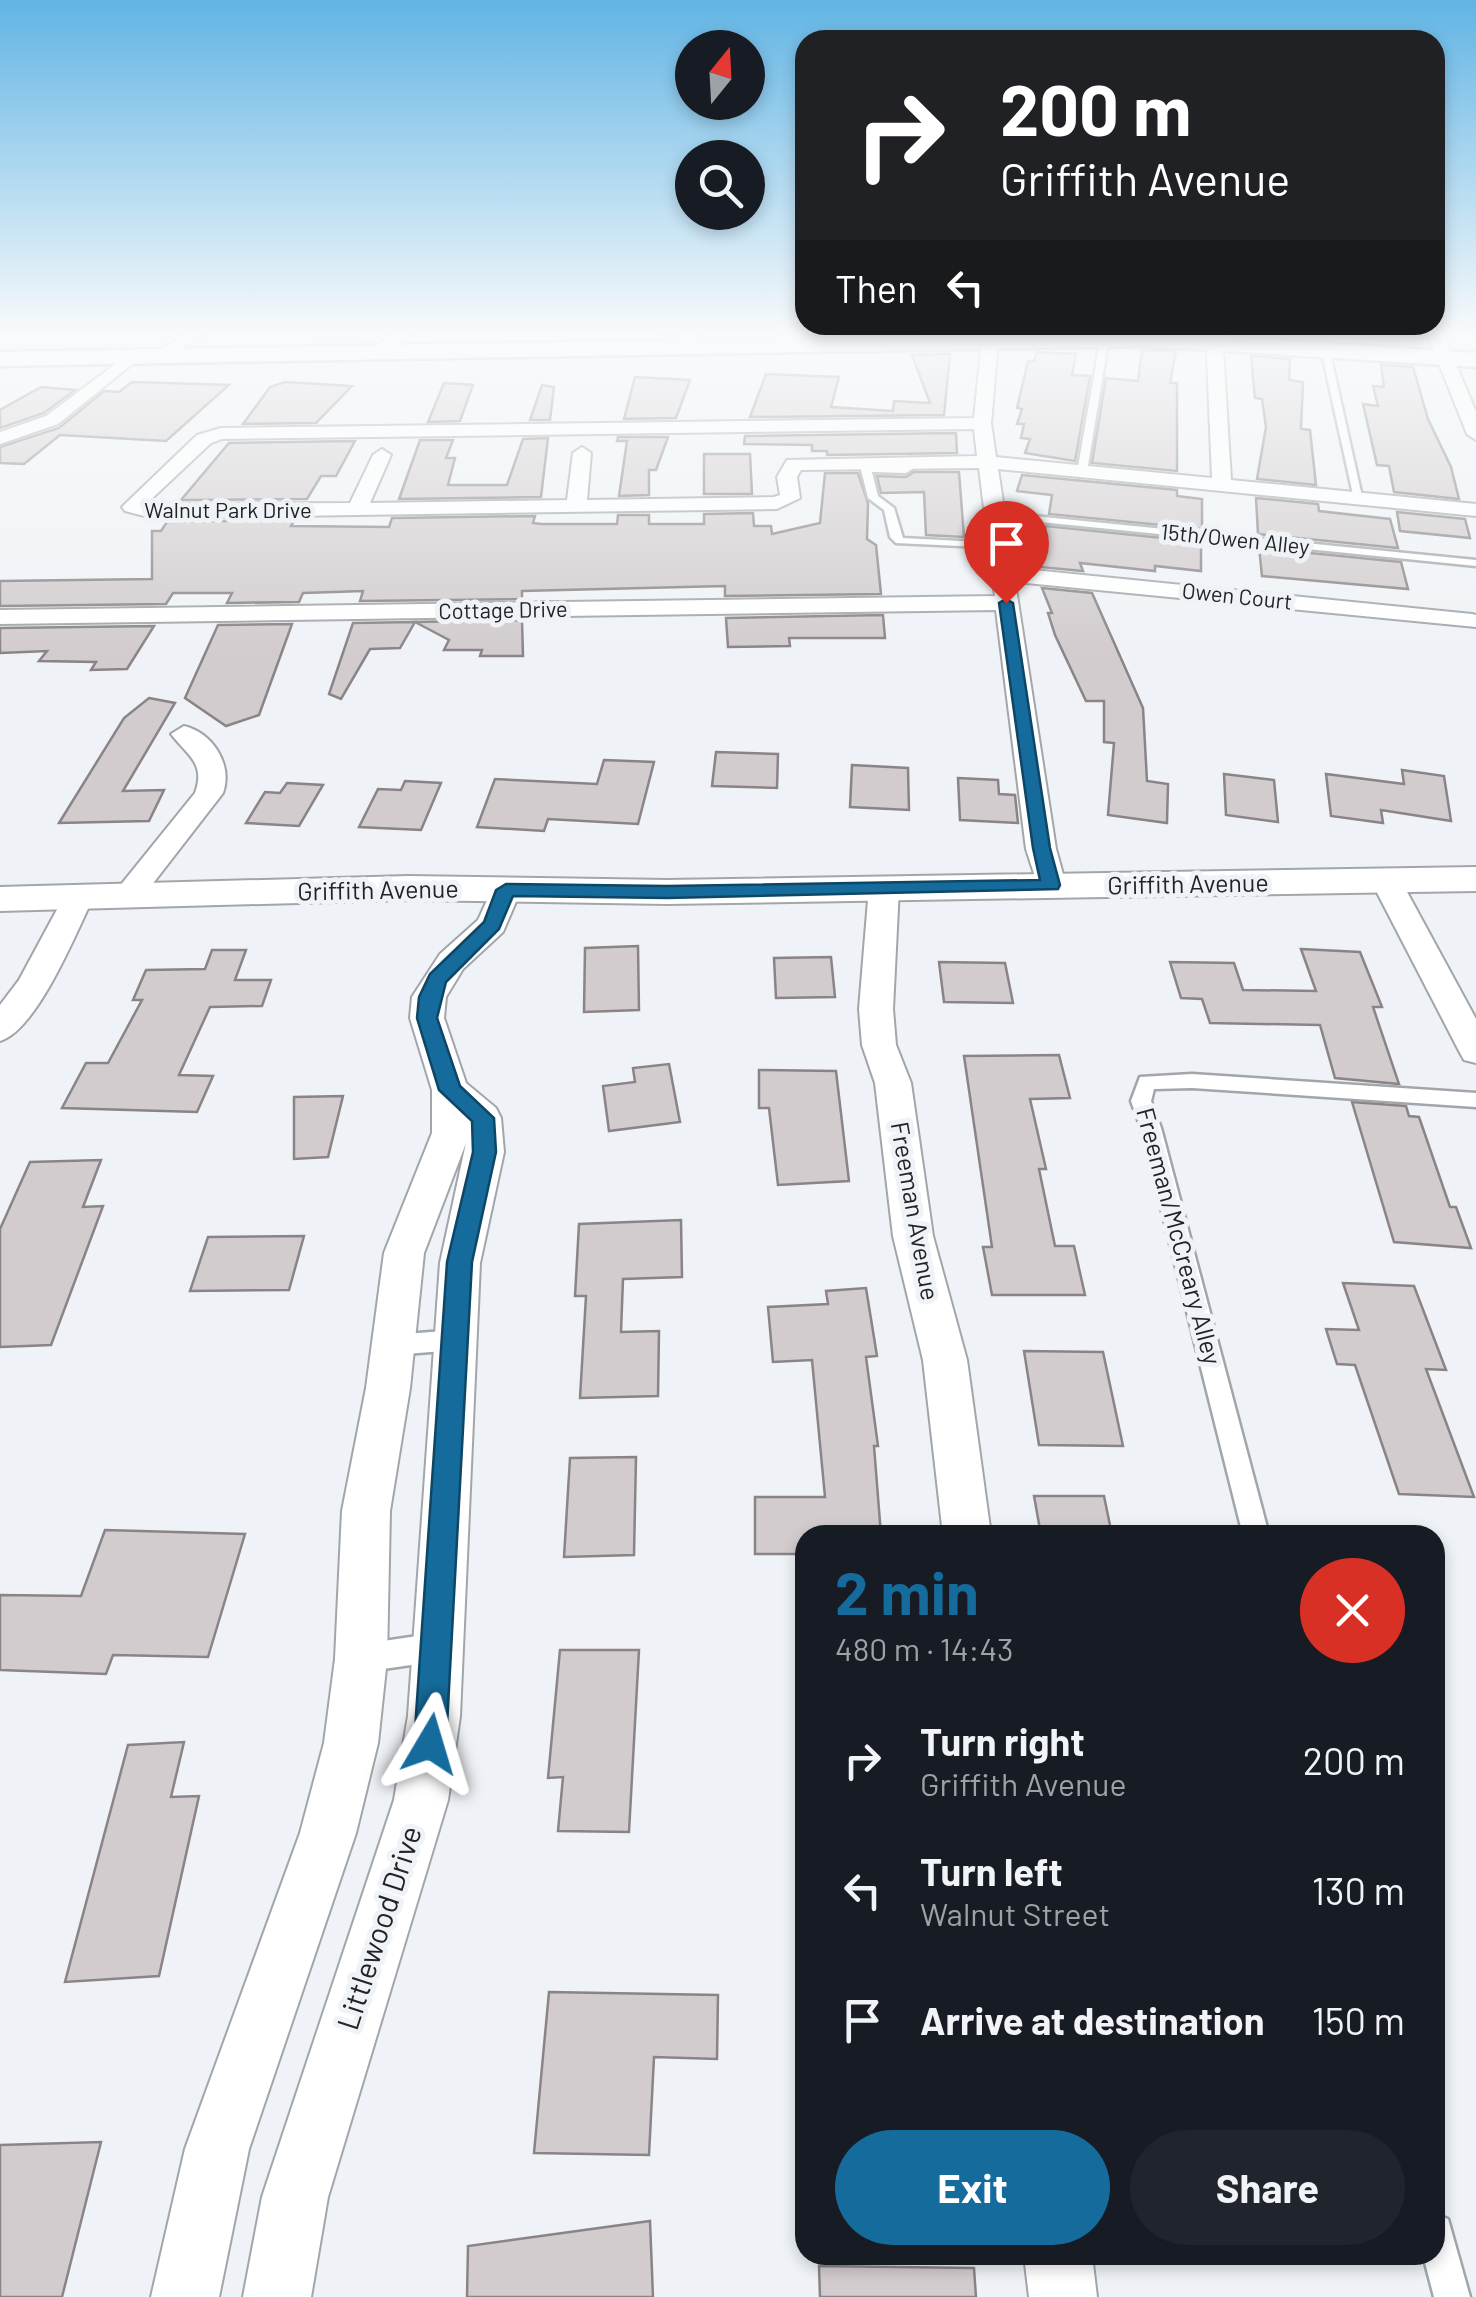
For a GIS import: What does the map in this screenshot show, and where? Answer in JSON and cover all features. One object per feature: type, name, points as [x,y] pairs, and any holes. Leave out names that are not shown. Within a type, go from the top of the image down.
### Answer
[{"type":"street","name":"Walnut Park Drive","points":[[207,438],[132,508],[140,512],[777,504],[790,498],[787,477],[794,464],[987,462],[1476,510]]},
{"type":"street","points":[[984,438],[1042,848],[1051,885]]},
{"type":"street","points":[[1219,438],[1222,486]]},
{"type":"street","points":[[576,508],[582,453]]},
{"type":"street","points":[[357,510],[382,455]]},
{"type":"street","name":"Owen Court","points":[[1002,574],[1472,621]]},
{"type":"street","name":"Cottage Drive","points":[[0,616],[1006,603]]},
{"type":"street","points":[[126,897],[140,872],[201,807],[212,783],[210,758],[184,734]]},
{"type":"street","points":[[1386,879],[1476,1052]]},
{"type":"street","name":"Griffith Avenue","points":[[0,899],[408,888],[884,888],[1476,879]]},
{"type":"street","name":"Freeman Avenue","points":[[884,888],[876,1009],[879,1044],[893,1083],[914,1236],[945,1360],[966,1525]]},
{"type":"street","name":"Littlewood Drive","points":[[185,2297],[217,2149],[328,1833],[351,1742],[361,1659],[366,1511],[404,1253],[450,1133],[450,1090],[427,1018],[429,997],[451,962],[492,925],[506,890]]},
{"type":"street","points":[[0,1030],[34,985],[78,898]]},
{"type":"street","name":"Littlewood Drive","points":[[278,2297],[295,2198],[421,1800],[434,1716],[460,1262],[485,1152],[483,1118],[450,1090]]},
{"type":"street","points":[[1059,2265],[1063,2297]]},
{"type":"lane","points":[[1082,472],[1088,438]]},
{"type":"lane","points":[[1345,438],[1359,499]]},
{"type":"lane","points":[[865,465],[873,498],[890,508],[900,541],[998,546]]},
{"type":"lane","name":"15th/Owen Alley","points":[[994,515],[1476,563]]},
{"type":"lane","name":"Freeman/McCreary Alley","points":[[1253,1525],[1141,1102],[1147,1082],[1476,1100]]},
{"type":"lane","points":[[393,1345],[456,1340]]},
{"type":"lane","points":[[361,1659],[438,1648]]},
{"type":"lane","points":[[1444,2265],[1452,2297]]},
{"type":"building","points":[[27,438],[56,438],[24,464],[0,463],[0,447]]},
{"type":"building","points":[[116,438],[169,438],[166,441]]},
{"type":"building","points":[[548,438],[541,497],[399,499],[420,440],[453,440],[446,458],[455,458],[448,485],[507,485],[523,439]]},
{"type":"building","points":[[668,438],[656,470],[649,470],[649,495],[619,496],[627,441],[617,441]]},
{"type":"building","points":[[745,438],[956,438],[957,453],[827,455],[827,451],[812,451],[812,445],[744,444]]},
{"type":"building","points":[[1023,438],[1079,438],[1075,461],[1025,453],[1030,439]]},
{"type":"building","points":[[1096,438],[1177,438],[1177,471],[1092,463]]},
{"type":"building","points":[[1264,438],[1311,438],[1316,485],[1257,479]]},
{"type":"building","points":[[1371,438],[1437,438],[1451,467],[1459,499],[1394,492],[1389,466],[1377,465]]},
{"type":"building","points":[[355,441],[336,476],[321,476],[307,499],[181,500],[229,443]]},
{"type":"building","points":[[704,454],[750,454],[752,494],[704,494]]},
{"type":"building","points":[[914,472],[959,472],[964,537],[926,535],[924,492],[881,493],[877,476],[906,477]]},
{"type":"building","points":[[825,473],[858,473],[868,503],[867,539],[876,545],[881,594],[725,596],[725,586],[522,591],[522,599],[360,601],[363,591],[303,593],[299,602],[227,603],[232,593],[173,593],[166,604],[0,606],[0,581],[152,579],[152,531],[161,531],[167,522],[295,520],[291,526],[389,527],[392,518],[535,516],[533,523],[541,524],[617,524],[618,515],[649,515],[649,524],[704,524],[704,514],[753,513],[754,526],[771,526],[772,534],[820,523]]},
{"type":"building","points":[[1022,475],[1177,490],[1177,496],[1202,499],[1202,529],[1049,514],[1052,495],[1017,491]]},
{"type":"building","points":[[1256,498],[1318,504],[1319,511],[1390,519],[1398,548],[1258,534]]},
{"type":"building","points":[[1397,512],[1465,519],[1470,538],[1400,531]]},
{"type":"building","points":[[1046,526],[1201,542],[1201,571],[1155,566],[1155,571],[1080,563],[1083,571],[1040,567]]},
{"type":"building","points":[[1259,548],[1401,562],[1408,589],[1262,576]]},
{"type":"building","points":[[1042,588],[1092,593],[1143,708],[1147,781],[1168,784],[1167,823],[1108,815],[1114,743],[1104,742],[1104,701],[1086,701],[1055,635]]},
{"type":"building","points":[[883,615],[885,638],[789,638],[790,646],[728,647],[726,618]]},
{"type":"building","points":[[522,620],[523,656],[480,656],[482,650],[444,650],[449,640],[415,622]]},
{"type":"building","points":[[415,622],[400,648],[370,649],[341,699],[329,694],[353,623]]},
{"type":"building","points":[[292,624],[259,715],[226,726],[185,698],[218,625]]},
{"type":"building","points":[[154,626],[127,669],[91,670],[96,662],[39,661],[47,651],[0,653],[0,628]]},
{"type":"building","points":[[149,698],[175,703],[123,791],[164,790],[149,821],[59,823],[124,718]]},
{"type":"building","points":[[716,752],[778,754],[777,788],[712,786]]},
{"type":"building","points":[[604,760],[654,762],[638,824],[548,819],[544,831],[477,827],[495,779],[597,784]]},
{"type":"building","points":[[852,765],[908,768],[909,810],[850,807]]},
{"type":"building","points":[[1402,770],[1444,776],[1451,821],[1381,810],[1383,823],[1331,816],[1326,774],[1404,784]]},
{"type":"building","points":[[1224,774],[1274,780],[1278,822],[1226,815]]},
{"type":"building","points":[[958,778],[998,780],[999,794],[1015,795],[1018,823],[960,820]]},
{"type":"building","points":[[405,781],[441,783],[421,830],[359,827],[378,789],[401,790]]},
{"type":"building","points":[[287,783],[323,785],[299,826],[246,823],[265,792],[280,793]]},
{"type":"building","points":[[638,946],[639,1010],[584,1012],[585,948]]},
{"type":"building","points":[[1301,949],[1360,952],[1382,1007],[1373,1007],[1399,1084],[1335,1078],[1320,1025],[1210,1023],[1202,999],[1181,998],[1170,962],[1234,963],[1243,990],[1316,991]]},
{"type":"building","points":[[212,950],[246,950],[235,980],[271,980],[262,1006],[210,1007],[179,1075],[213,1076],[197,1112],[62,1108],[86,1063],[108,1063],[142,1000],[133,1000],[146,970],[205,969]]},
{"type":"building","points":[[831,957],[835,997],[776,998],[774,958]]},
{"type":"building","points":[[939,962],[1005,963],[1013,1003],[944,1002]]},
{"type":"building","points":[[1059,1055],[1070,1098],[1030,1099],[1046,1169],[1039,1169],[1055,1246],[1074,1246],[1085,1295],[992,1295],[983,1247],[992,1247],[964,1056]]},
{"type":"building","points":[[669,1064],[680,1122],[609,1131],[603,1086],[635,1082],[633,1068]]},
{"type":"building","points":[[759,1070],[836,1071],[849,1181],[778,1185],[769,1108],[759,1108]]},
{"type":"building","points":[[343,1096],[328,1157],[294,1159],[294,1097]]},
{"type":"building","points":[[1352,1102],[1406,1106],[1409,1116],[1419,1117],[1450,1207],[1456,1207],[1471,1248],[1394,1242]]},
{"type":"building","points":[[101,1160],[83,1207],[103,1206],[51,1345],[0,1347],[0,1229],[30,1162]]},
{"type":"building","points":[[681,1220],[682,1277],[623,1279],[621,1332],[659,1331],[658,1396],[580,1398],[586,1296],[575,1296],[579,1224]]},
{"type":"building","points":[[304,1236],[289,1290],[190,1291],[208,1237]]},
{"type":"building","points":[[1343,1283],[1414,1286],[1446,1370],[1426,1369],[1474,1497],[1399,1494],[1355,1365],[1337,1364],[1326,1329],[1359,1330]]},
{"type":"building","points":[[866,1288],[877,1356],[866,1357],[878,1446],[874,1446],[880,1525],[795,1525],[795,1554],[755,1554],[755,1497],[825,1497],[812,1360],[773,1362],[768,1307],[828,1304],[826,1291]]},
{"type":"building","points":[[1024,1351],[1103,1352],[1123,1446],[1039,1445]]},
{"type":"building","points":[[636,1457],[634,1555],[564,1557],[570,1458]]},
{"type":"building","points":[[1034,1496],[1104,1496],[1110,1525],[1039,1525]]},
{"type":"building","points":[[105,1530],[245,1534],[208,1657],[113,1655],[106,1674],[0,1670],[0,1595],[81,1596]]},
{"type":"building","points":[[560,1650],[639,1650],[629,1832],[558,1831],[563,1777],[548,1778]]},
{"type":"building","points":[[184,1742],[171,1797],[199,1796],[159,1976],[65,1982],[128,1745]]},
{"type":"building","points":[[549,1992],[718,1995],[717,2059],[654,2057],[649,2155],[534,2153]]},
{"type":"building","points":[[101,2142],[62,2297],[0,2297],[0,2145]]},
{"type":"building","points":[[650,2221],[653,2297],[467,2297],[468,2246]]},
{"type":"building","points":[[819,2266],[974,2268],[976,2297],[820,2297]]},
{"type":"route","points":[[430,1744],[460,1262],[485,1152],[483,1118],[450,1090],[427,1018],[429,997],[437,979],[492,925],[506,890],[667,892],[1051,885],[1042,848],[1006,603]]}]
